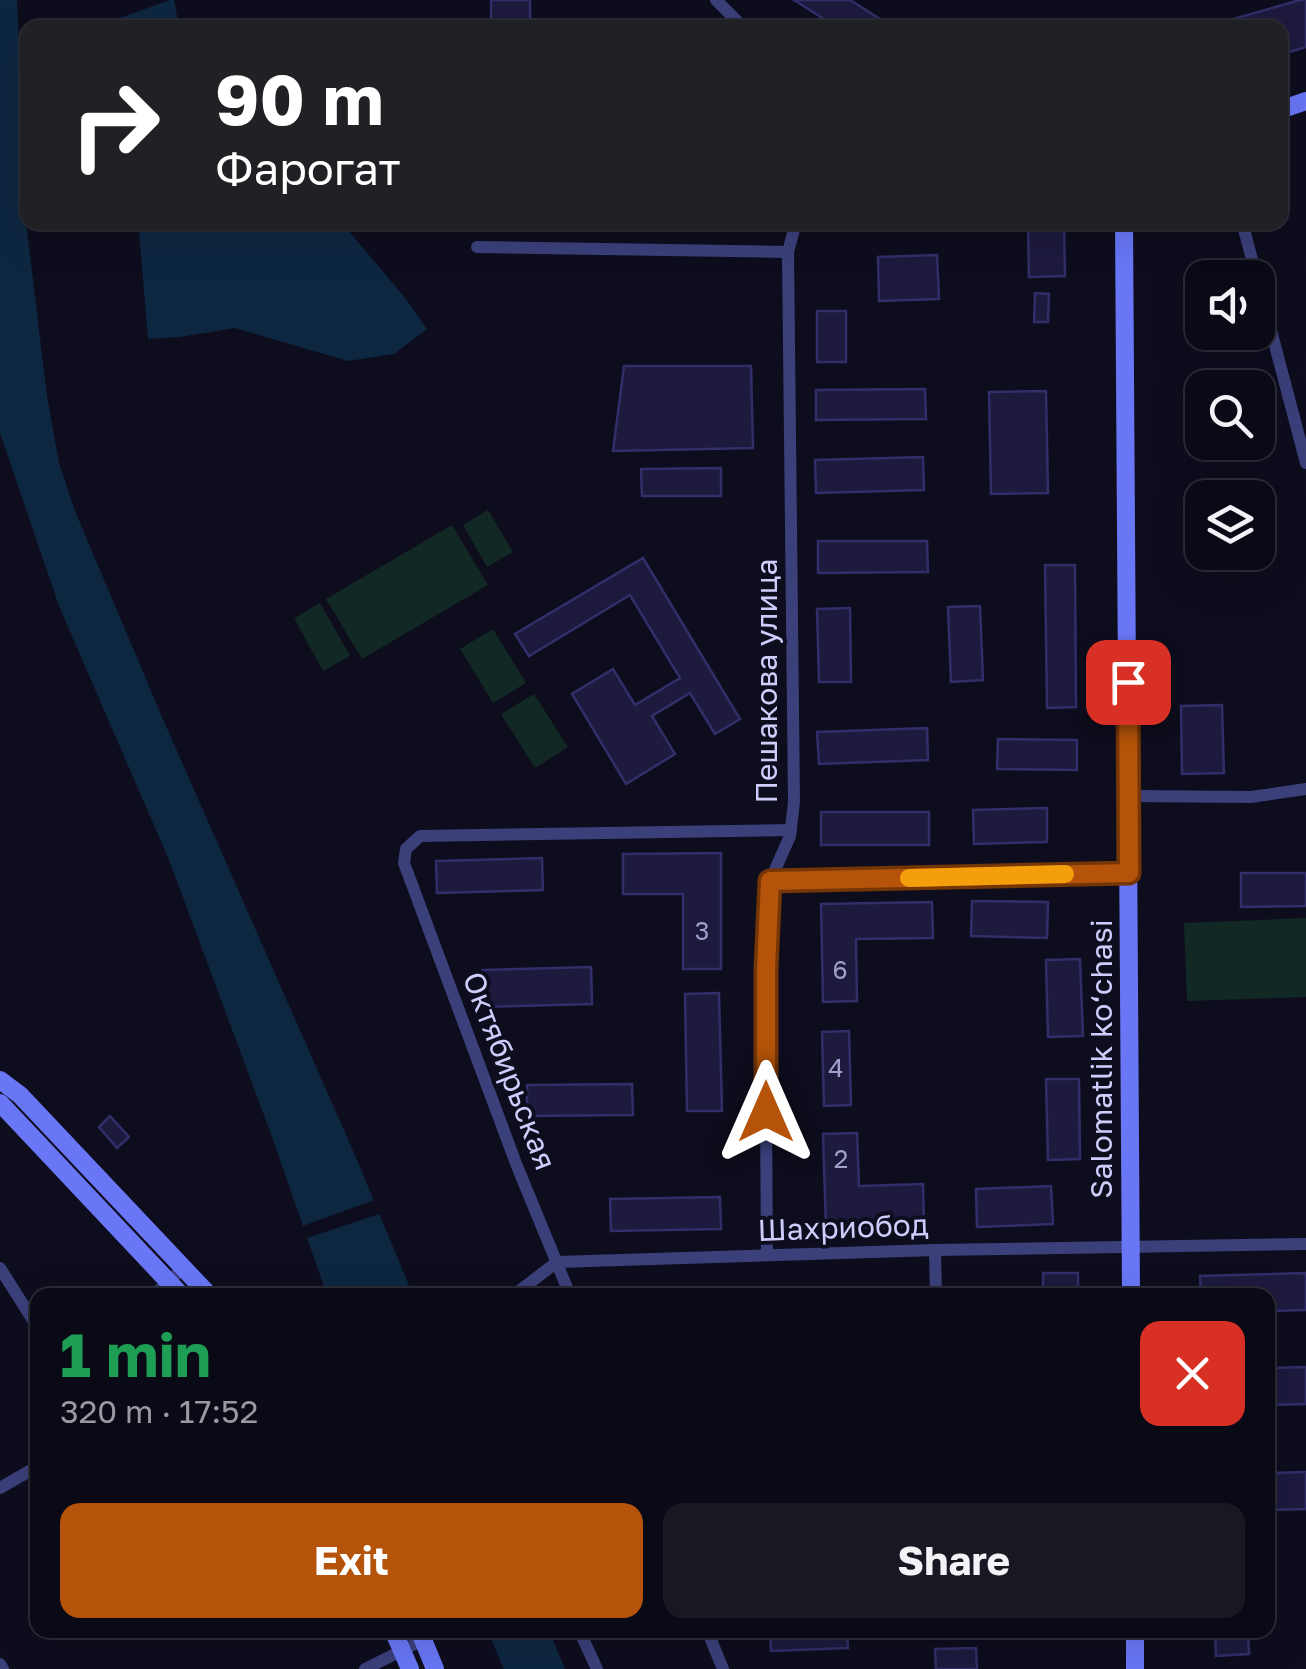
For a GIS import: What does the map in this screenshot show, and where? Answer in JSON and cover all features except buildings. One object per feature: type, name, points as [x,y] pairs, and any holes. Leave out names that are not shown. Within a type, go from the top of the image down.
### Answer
[{"type":"street","points":[[716,0],[736,20]]},
{"type":"street","name":"Пешакова улица","points":[[767,1255],[766,969],[770,881],[791,830],[794,802],[788,252],[794,230]]},
{"type":"street","name":"Salomatlik ko‘chasi","points":[[1124,230],[1131,1288]]},
{"type":"street","points":[[1244,230],[1252,260]]},
{"type":"street","points":[[477,247],[788,252]]},
{"type":"street","points":[[1275,347],[1306,463]]},
{"type":"street","points":[[1128,796],[1251,797],[1306,788]]},
{"type":"street","name":"Октябирьская","points":[[567,1288],[517,1166],[404,863],[406,849],[420,836],[791,830]]},
{"type":"street","points":[[770,881],[1129,873]]},
{"type":"street","points":[[0,1080],[20,1095],[202,1288]]},
{"type":"street","points":[[0,1103],[174,1288],[183,1268]]},
{"type":"street","name":"Шахриобод","points":[[557,1262],[1306,1244]]},
{"type":"street","points":[[935,1250],[936,1288]]},
{"type":"street","points":[[523,1288],[557,1262]]},
{"type":"street","points":[[0,1268],[30,1315]]},
{"type":"street","points":[[0,1488],[30,1471]]},
{"type":"street","points":[[397,1638],[410,1669]]},
{"type":"street","points":[[364,1669],[417,1638]]},
{"type":"street","points":[[422,1638],[435,1669]]},
{"type":"street","points":[[583,1638],[597,1669]]},
{"type":"street","points":[[710,1638],[724,1669]]},
{"type":"street","points":[[1135,1638],[1135,1669]]},
{"type":"green space","points":[[488,510],[513,552],[487,567],[463,525]]},
{"type":"green space","points":[[452,525],[488,585],[362,659],[326,599]]},
{"type":"green space","points":[[320,603],[350,656],[323,671],[294,618]]},
{"type":"green space","points":[[493,629],[526,683],[493,703],[460,649]]},
{"type":"green space","points":[[534,694],[568,747],[535,768],[501,714]]},
{"type":"green space","points":[[1306,918],[1306,997],[1187,1001],[1184,923]]},
{"type":"water","points":[[0,0],[17,0],[20,230],[27,230],[59,463],[75,511],[162,717],[410,1288],[325,1288],[169,860],[59,606],[0,433]]},
{"type":"water","points":[[174,0],[178,20],[114,20]]},
{"type":"water","points":[[348,230],[427,329],[394,354],[348,361],[235,328],[148,339],[139,231]]},
{"type":"water","points":[[490,1638],[552,1638],[565,1669],[504,1669]]},
{"type":"pier","points":[[377,1199],[379,1214],[301,1240],[297,1228]]},
{"type":"slow traffic","points":[[909,878],[1065,874]]},
{"type":"route","points":[[766,1112],[770,881],[1129,873],[1128,682]]}]
